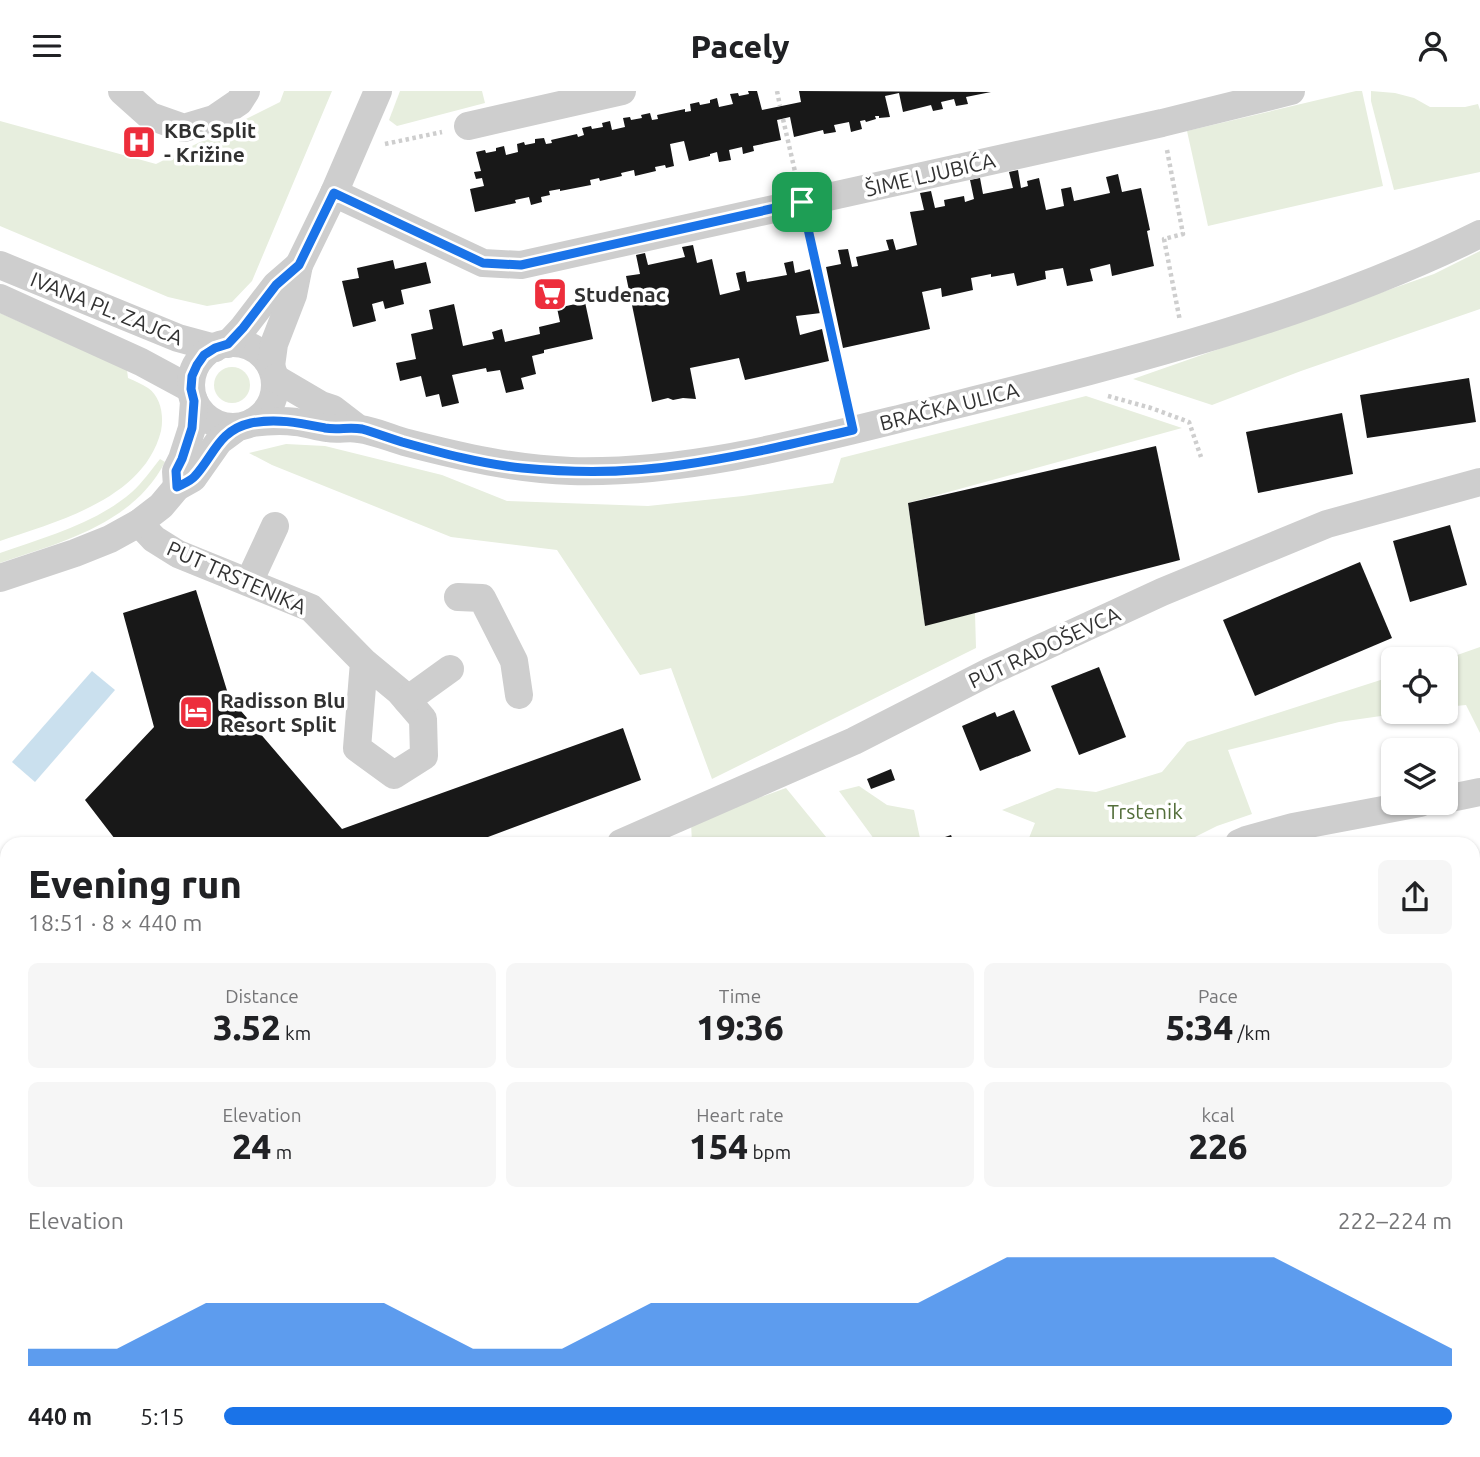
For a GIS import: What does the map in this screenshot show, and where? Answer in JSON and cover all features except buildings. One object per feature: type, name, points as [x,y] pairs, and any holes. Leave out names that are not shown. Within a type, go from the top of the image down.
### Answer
[{"type":"street","points":[[122,91],[150,116],[184,128],[214,119],[239,102],[246,91]]},
{"type":"street","points":[[193,395],[201,412],[223,426],[245,425],[264,415],[272,403],[275,391],[274,344],[293,295],[299,265],[334,193],[378,91]]},
{"type":"street","points":[[468,126],[622,91]]},
{"type":"street","name":"ŠIME LJUBIĆA","points":[[334,193],[483,263],[521,265],[1162,123],[1291,91]]},
{"type":"street","name":"BRAČKA ULICA","points":[[245,425],[278,420],[328,429],[359,429],[475,460],[520,468],[623,471],[680,465],[736,456],[853,430],[1185,345],[1303,307],[1440,254],[1480,234]]},
{"type":"street","name":"IVANA PL. ZAJCA","points":[[0,265],[177,338],[221,346]]},
{"type":"street","points":[[177,487],[176,471],[192,428],[192,376],[197,365],[204,355],[221,346],[243,328],[276,285],[299,265]]},
{"type":"street","name":"IVANA PL. ZAJCA","points":[[0,298],[141,362],[193,395]]},
{"type":"street","points":[[221,346],[240,344],[253,348],[263,355],[273,372]]},
{"type":"street","name":"BRAČKA ULICA","points":[[273,372],[321,405],[333,409],[359,429]]},
{"type":"street","name":"PUT TRSTENIKA","points":[[0,578],[75,553],[110,539],[139,523],[161,506],[177,487],[194,478],[219,441],[245,425]]},
{"type":"street","name":"PUT RADOŠEVCA","points":[[635,837],[854,741],[989,672],[1162,592],[1327,524],[1480,482]]},
{"type":"street","name":"PUT TRSTENIKA","points":[[139,523],[154,538],[177,554],[312,608],[364,662],[399,691],[423,719],[424,756],[394,775],[357,748],[364,662]]},
{"type":"street","points":[[249,582],[275,526]]},
{"type":"street","points":[[458,597],[482,598],[514,661],[519,695]]},
{"type":"street","points":[[407,700],[450,669]]},
{"type":"street","points":[[1458,797],[1480,792]]},
{"type":"street","points":[[1257,837],[1293,827],[1381,810]]},
{"type":"path","points":[[777,91],[780,106]]},
{"type":"path","points":[[783,119],[853,430]]},
{"type":"path","points":[[1162,123],[1183,233],[1164,239],[1185,345]]},
{"type":"path","points":[[377,145],[468,126]]},
{"type":"path","points":[[1080,374],[1105,395],[1189,422],[1201,457]]},
{"type":"green space","points":[[284,91],[332,91],[252,281],[232,302],[207,306],[168,297],[0,226],[0,121],[156,164],[280,102]]},
{"type":"green space","points":[[400,91],[482,91],[485,103],[397,126],[389,120]]},
{"type":"green space","points":[[1362,91],[1383,186],[1208,226],[1187,131]]},
{"type":"green space","points":[[1371,91],[1414,98],[1430,107],[1465,107],[1478,104],[1480,172],[1394,190],[1371,101]]},
{"type":"green space","points":[[1480,251],[1480,309],[1212,405],[1133,379],[1434,274]]},
{"type":"green space","points":[[0,313],[127,370],[128,378],[148,388],[156,396],[162,419],[161,431],[152,454],[137,474],[118,490],[72,515],[0,541]]},
{"type":"green space","points":[[232,367],[245,372],[250,385],[245,398],[232,403],[219,398],[214,385],[219,372]]},
{"type":"green space","points":[[1086,396],[1182,428],[908,503],[925,625],[975,613],[976,648],[712,779],[671,668],[640,675],[557,550],[451,537],[272,465],[249,453],[286,444],[325,446],[442,475],[507,501],[648,506],[833,483],[841,458]]},
{"type":"green space","points":[[160,459],[165,462],[151,483],[115,516],[71,538],[0,563],[0,553],[86,521],[118,503],[136,488]]},
{"type":"green space","points":[[1480,647],[1480,733],[1466,705],[1458,706],[1458,655]]},
{"type":"green space","name":"Trstenik","points":[[1381,680],[1381,716],[1339,722],[1228,750],[1252,814],[1195,837],[1029,837],[1035,823],[1002,810],[1057,788],[1096,792],[1162,772],[1187,742]]},
{"type":"green space","points":[[859,786],[887,805],[914,810],[920,837],[873,837],[839,791]]},
{"type":"green space","points":[[786,788],[826,837],[692,837],[691,823]]},
{"type":"water","points":[[92,671],[115,690],[35,782],[12,762]]},
{"type":"place","name":"KBC Split - Križine","points":[[139,142]]},
{"type":"place","name":"Studenac","points":[[550,294]]},
{"type":"place","name":"Radisson Blu Resort Split","points":[[196,712]]},
{"type":"route","points":[[334,193],[483,263],[521,265],[802,202],[853,430],[736,456],[680,465],[623,471],[570,471],[520,468],[475,460],[359,429],[328,429],[278,420],[238,427],[219,441],[194,478],[177,487],[176,471],[192,428],[192,376],[197,365],[204,355],[228,344],[276,285],[299,265],[334,193]]}]
